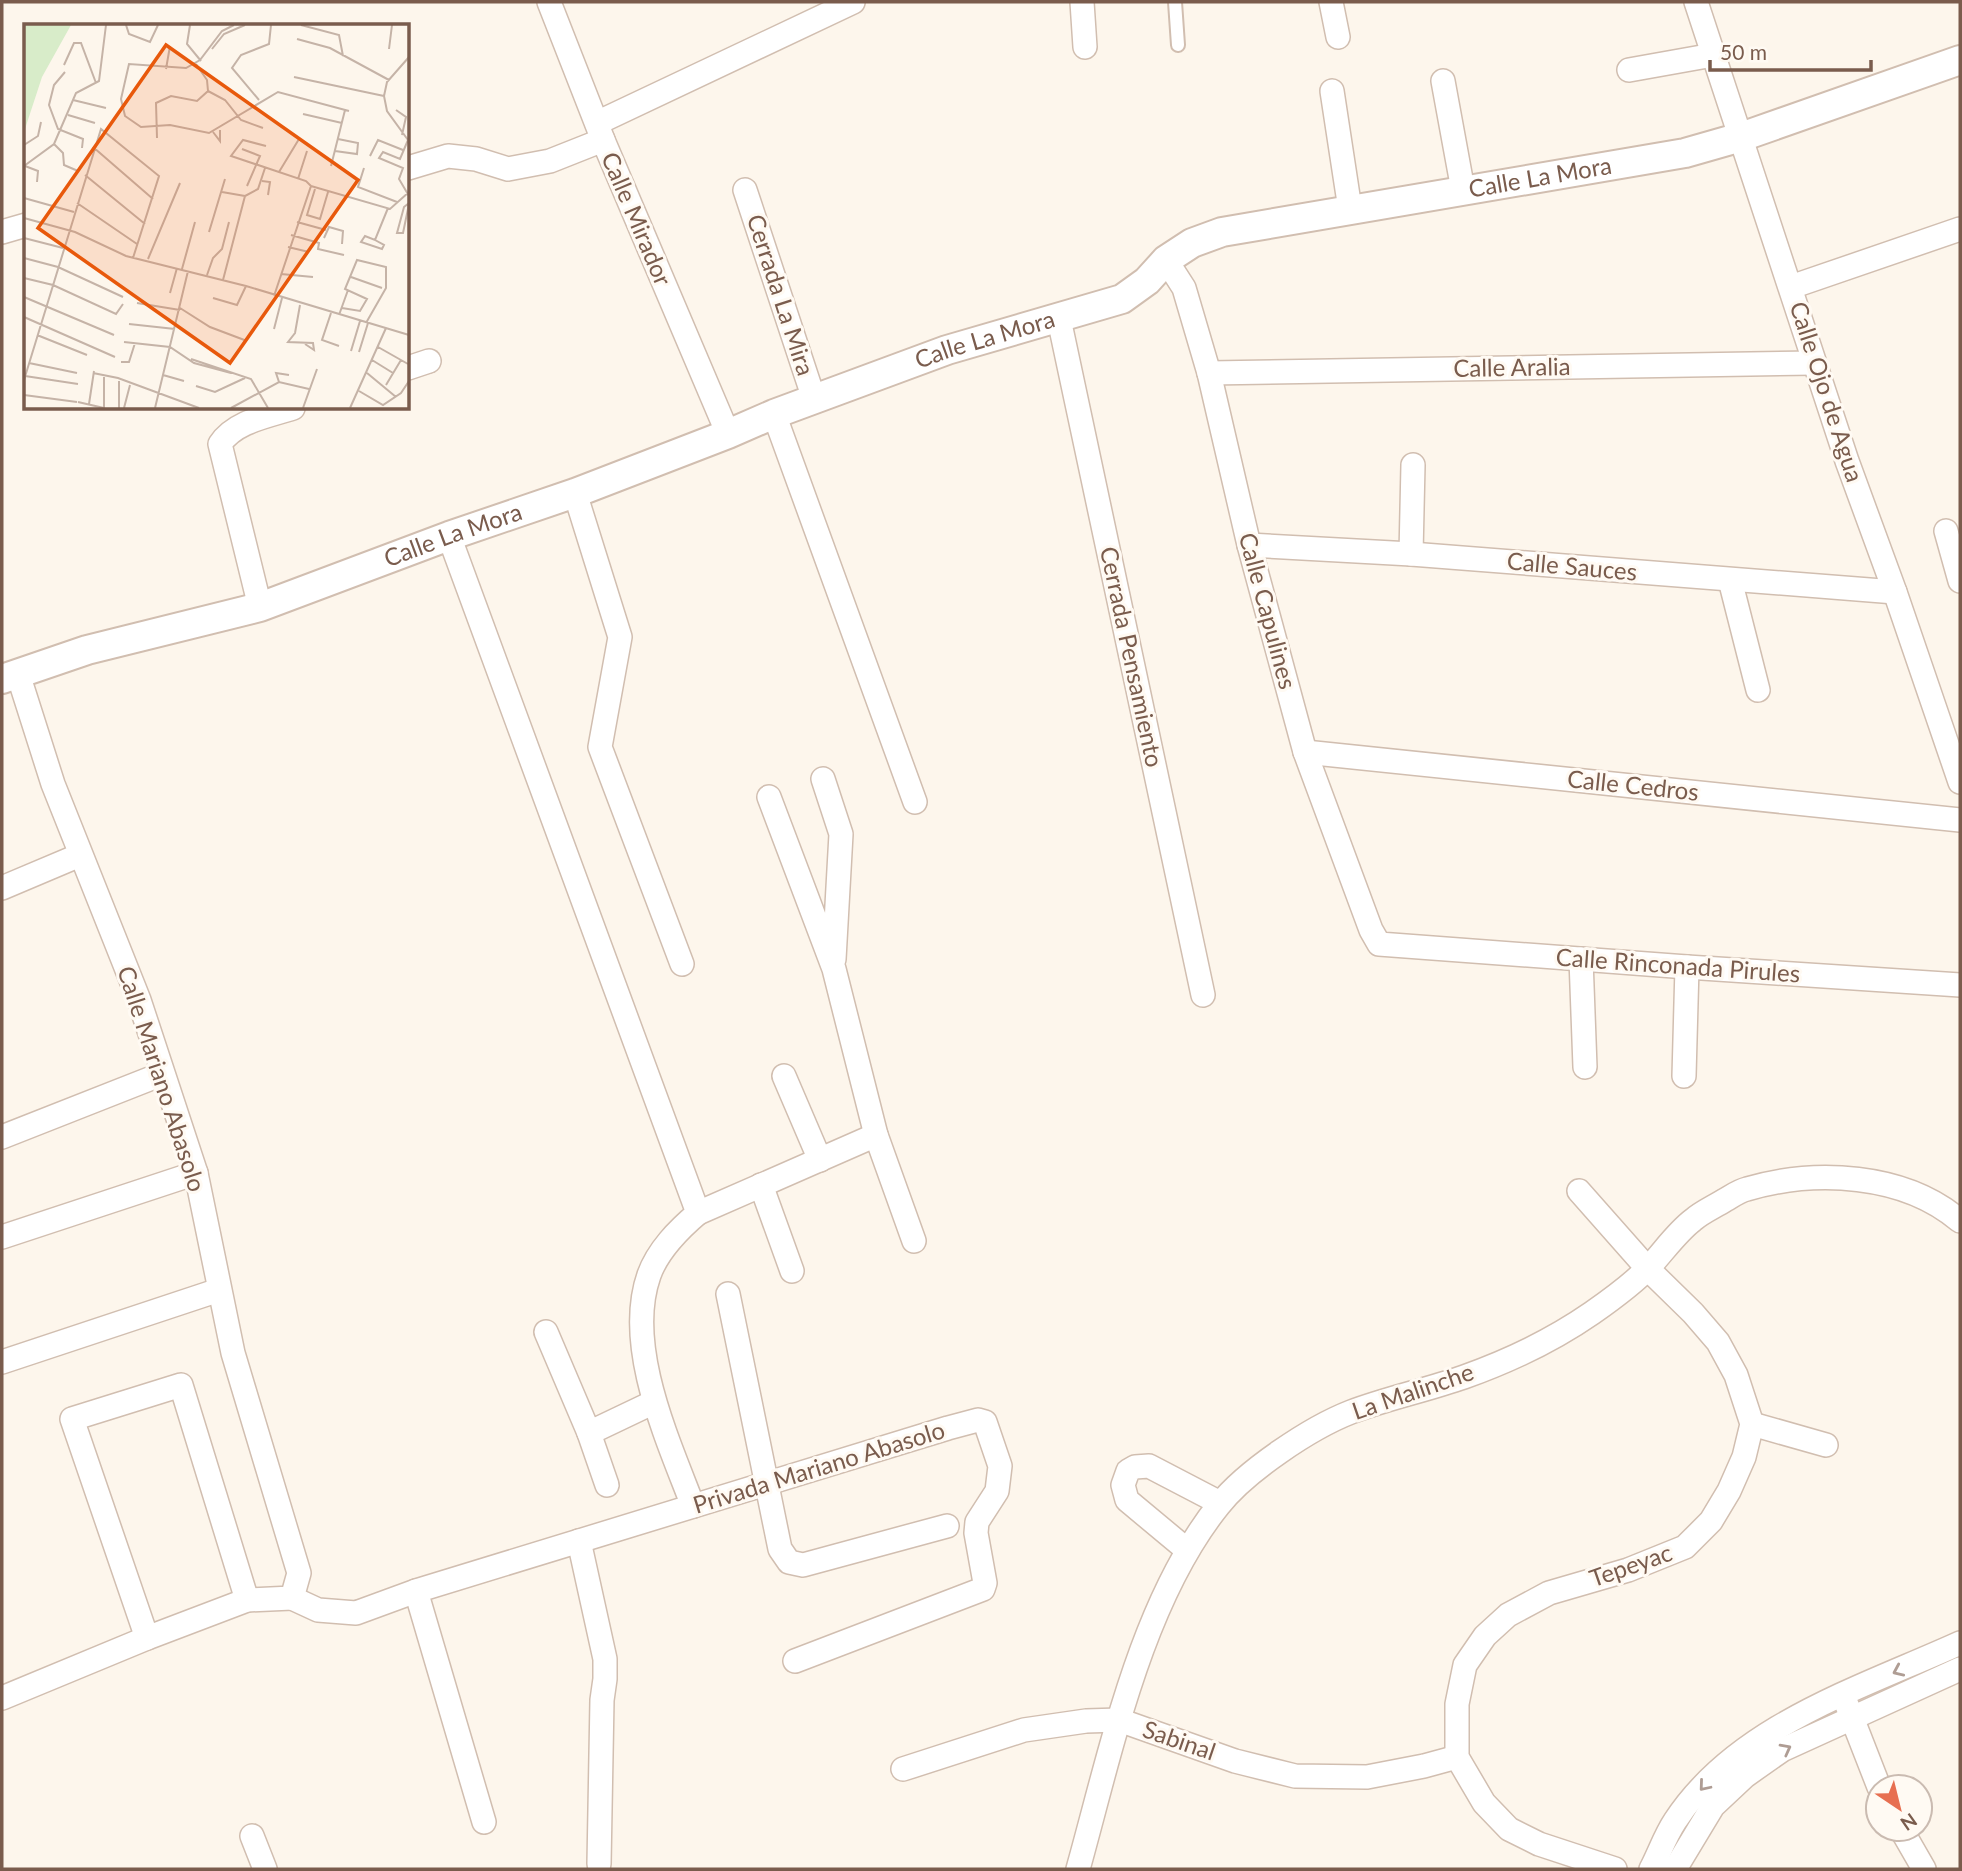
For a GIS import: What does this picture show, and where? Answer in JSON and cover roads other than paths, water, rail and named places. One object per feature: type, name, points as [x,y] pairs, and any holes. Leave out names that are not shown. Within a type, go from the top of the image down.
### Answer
[{"type":"street","name":"Calle Mirador","points":[[549,2],[600,131],[728,435]]},
{"type":"street","points":[[410,167],[448,156],[476,159],[508,169],[550,161],[600,131],[853,2]]},
{"type":"street","points":[[1082,2],[1084,47]]},
{"type":"street","points":[[1331,2],[1338,37]]},
{"type":"street","name":"Calle Ojo de Agua","points":[[1696,2],[1847,461],[1960,782]]},
{"type":"street","points":[[1629,70],[1713,55]]},
{"type":"street","name":"Calle La Mora","points":[[10,676],[87,650],[260,607],[449,536],[575,493],[728,435],[774,414],[947,350],[1122,299],[1147,281],[1166,260],[1192,243],[1222,232],[1685,153],[1741,137],[1960,60]]},
{"type":"street","points":[[1443,81],[1463,190]]},
{"type":"street","points":[[1332,91],[1350,209]]},
{"type":"street","name":"Cerrada La Mira","points":[[745,190],[814,399]]},
{"type":"street","points":[[2,232],[24,226]]},
{"type":"street","points":[[1791,287],[1960,229]]},
{"type":"street","name":"Calle Capulines","points":[[1166,260],[1184,288],[1209,373],[1249,545],[1306,752],[1371,930],[1379,944],[1395,946]]},
{"type":"street","name":"Cerrada Pensamiento","points":[[1059,319],[1203,995]]},
{"type":"street","name":"Calle Aralia","points":[[1209,373],[1814,363]]},
{"type":"street","points":[[260,607],[220,444],[226,435],[239,427],[287,410]]},
{"type":"street","points":[[774,414],[915,802]]},
{"type":"street","points":[[1410,554],[1413,465]]},
{"type":"street","points":[[575,493],[620,637],[600,747],[682,964]]},
{"type":"street","points":[[1946,531],[1960,581]]},
{"type":"street","points":[[449,536],[698,1213]]},
{"type":"street","name":"Calle Sauces","points":[[1249,545],[1410,554],[1895,592]]},
{"type":"street","points":[[1730,580],[1758,690]]},
{"type":"street","name":"Calle Mariano Abasolo","points":[[10,676],[139,1000],[195,1172],[233,1353],[299,1573],[292,1598]]},
{"type":"street","name":"Calle Cedros","points":[[1306,752],[1960,820]]},
{"type":"street","points":[[823,779],[841,834],[834,969]]},
{"type":"street","points":[[769,797],[834,969],[876,1135],[914,1241]]},
{"type":"street","points":[[2,888],[80,855]]},
{"type":"street","name":"Calle Rinconada Pirules","points":[[1395,946],[1960,985]]},
{"type":"street","points":[[1581,959],[1585,1067]]},
{"type":"street","points":[[1684,1076],[1688,967]]},
{"type":"street","points":[[2,1137],[162,1074]]},
{"type":"street","points":[[784,1076],[820,1160]]},
{"type":"street","points":[[693,1506],[654,1402],[640,1323],[649,1275],[672,1236],[698,1213],[876,1135]]},
{"type":"street","points":[[2,1237],[195,1172]]},
{"type":"street","name":"La Malinche","points":[[1078,1869],[1119,1720],[1156,1612],[1187,1550],[1220,1503],[1247,1477],[1305,1436],[1349,1413],[1466,1376],[1547,1341],[1594,1312],[1648,1269],[1692,1220],[1742,1190],[1786,1179],[1840,1178],[1899,1188],[1947,1210],[1960,1221]]},
{"type":"street","points":[[761,1185],[792,1271]]},
{"type":"street","points":[[1579,1191],[1718,1342],[1735,1375],[1752,1424],[1826,1445]]},
{"type":"street","points":[[2,1362],[219,1290]]},
{"type":"street","points":[[728,1294],[780,1549],[789,1562],[803,1565],[947,1525]]},
{"type":"street","points":[[546,1332],[589,1433],[607,1485]]},
{"type":"street","points":[[147,1638],[72,1419],[181,1385],[247,1600]]},
{"type":"street","points":[[589,1433],[654,1402]]},
{"type":"street","name":"Privada Mariano Abasolo","points":[[292,1598],[318,1610],[356,1613],[416,1591],[693,1506],[978,1420],[985,1422],[1000,1466],[998,1491],[977,1522],[976,1533],[985,1583],[983,1589],[795,1661]]},
{"type":"street","name":"Tepeyac","points":[[1457,1757],[1457,1704],[1465,1665],[1485,1636],[1508,1615],[1549,1593],[1628,1570],[1685,1547],[1711,1521],[1729,1491],[1744,1457],[1752,1424]]},
{"type":"street","points":[[1187,1550],[1127,1500],[1123,1486],[1128,1471],[1135,1467],[1149,1466],[1220,1503]]},
{"type":"street","points":[[579,1541],[605,1659],[599,1864]]},
{"type":"street","points":[[416,1591],[484,1822]]},
{"type":"street","points":[[2,1698],[247,1600],[292,1598]]},
{"type":"street","points":[[1651,1869],[1675,1821],[1716,1772],[1749,1745],[1785,1722],[1960,1643]]},
{"type":"street","points":[[1675,1869],[1713,1806],[1745,1776],[1782,1750],[1960,1669]]},
{"type":"street","points":[[1844,1695],[1874,1773]]},
{"type":"street","name":"Sabinal","points":[[903,1769],[1024,1730],[1086,1721],[1119,1720],[1223,1756],[1295,1776],[1367,1777],[1457,1757]]},
{"type":"street","points":[[1457,1757],[1484,1803],[1509,1829],[1539,1844],[1615,1869]]},
{"type":"street","points":[[252,1836],[265,1869]]},
{"type":"street","points":[[1910,1843],[1924,1869]]},
{"type":"lane","points":[[1175,2],[1178,45]]}]
